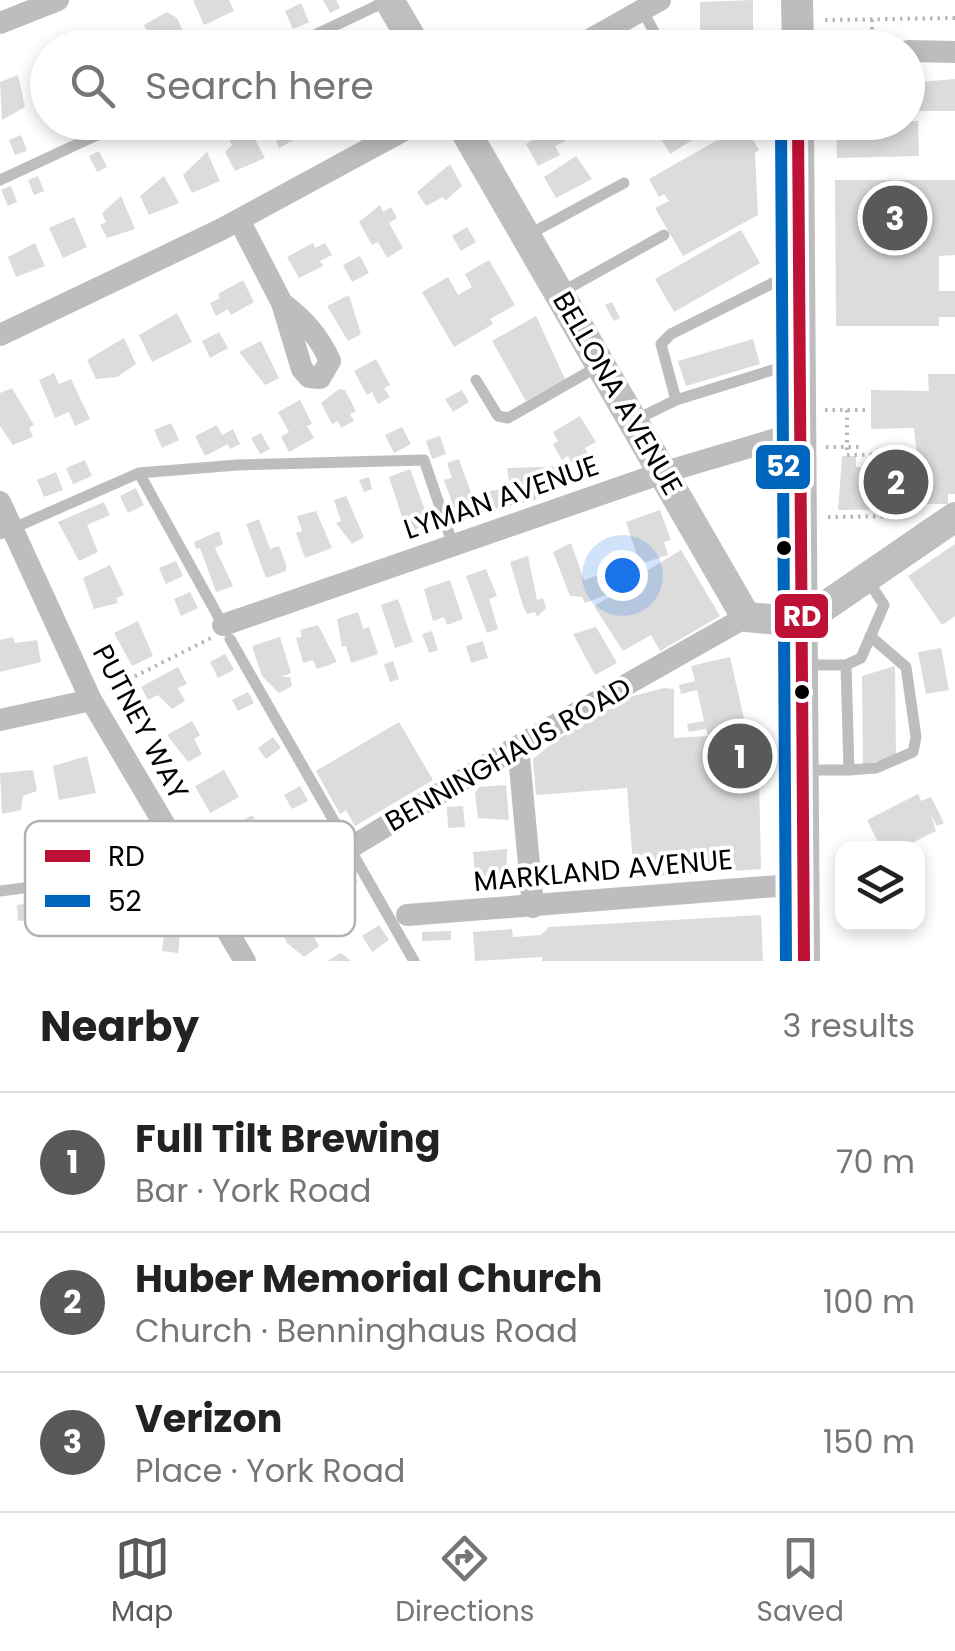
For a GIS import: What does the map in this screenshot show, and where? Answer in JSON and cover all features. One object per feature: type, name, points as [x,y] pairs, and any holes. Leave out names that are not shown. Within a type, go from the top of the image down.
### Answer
[{"type":"main road","points":[[798,140],[800,362],[813,440],[802,622],[804,961]]},
{"type":"street","points":[[0,22],[58,0]]},
{"type":"street","points":[[389,0],[406,30]]},
{"type":"street","points":[[607,30],[651,5]]},
{"type":"street","points":[[925,51],[955,52]]},
{"type":"street","points":[[0,335],[239,220],[385,140]]},
{"type":"street","name":"BELLONA AVENUE","points":[[470,140],[746,617]]},
{"type":"street","points":[[239,220],[282,303]]},
{"type":"street","name":"LYMAN AVENUE","points":[[226,632],[453,545],[665,472],[813,440]]},
{"type":"street","name":"PUTNEY WAY","points":[[0,502],[6,532],[163,821]]},
{"type":"street","points":[[746,617],[802,622],[955,516]]},
{"type":"street","name":"BENNINGHAUS ROAD","points":[[355,843],[746,617]]},
{"type":"street","points":[[0,720],[95,697]]},
{"type":"street","points":[[518,746],[533,908]]},
{"type":"street","name":"MARKLAND AVENUE","points":[[407,915],[803,884]]},
{"type":"street","name":"PUTNEY WAY","points":[[228,936],[245,961]]},
{"type":"lane","points":[[325,30],[389,0]]},
{"type":"lane","points":[[651,5],[658,30]]},
{"type":"lane","points":[[0,180],[86,140]]},
{"type":"lane","points":[[526,236],[624,183]]},
{"type":"lane","points":[[560,292],[664,235]]},
{"type":"lane","points":[[676,400],[662,344],[671,334],[799,270]]},
{"type":"lane","points":[[634,420],[676,400],[800,362]]},
{"type":"lane","points":[[476,380],[498,416],[508,418],[602,364]]},
{"type":"lane","points":[[6,532],[140,474],[237,465],[424,460],[453,545]]},
{"type":"lane","points":[[140,474],[333,821]]},
{"type":"lane","points":[[802,666],[846,665],[861,658],[884,605],[867,579]]},
{"type":"lane","points":[[802,770],[876,768],[913,752],[916,737],[906,668],[870,636]]},
{"type":"lane","points":[[846,665],[849,770]]},
{"type":"lane","points":[[355,859],[414,961]]},
{"type":"lane","points":[[0,891],[25,888]]},
{"type":"path","points":[[809,10],[872,19],[955,18]]},
{"type":"path","points":[[872,19],[872,30]]},
{"type":"path","points":[[826,410],[864,410]]},
{"type":"path","points":[[847,410],[848,454],[913,454]]},
{"type":"path","points":[[813,440],[862,447]]},
{"type":"path","points":[[828,517],[919,516]]},
{"type":"path","points":[[95,697],[226,632]]},
{"type":"building","points":[[193,0],[229,0],[234,11],[204,25]]},
{"type":"building","points":[[323,0],[336,0],[340,8],[330,13]]},
{"type":"building","points":[[753,0],[753,30],[700,30],[700,2]]},
{"type":"building","points":[[301,3],[309,22],[293,29],[285,11]]},
{"type":"building","points":[[167,12],[177,18],[182,30],[146,30],[144,25]]},
{"type":"building","points":[[18,75],[25,107],[2,120],[0,82]]},
{"type":"building","points":[[955,79],[955,111],[925,111],[925,82]]},
{"type":"building","points":[[21,135],[27,151],[15,155],[9,140]]},
{"type":"building","points":[[229,140],[255,140],[265,158],[235,171],[225,152],[232,145]]},
{"type":"building","points":[[276,140],[294,140],[279,148]]},
{"type":"building","points":[[532,140],[565,141],[555,146],[560,155],[538,166],[526,144]]},
{"type":"building","points":[[662,140],[692,140],[670,154]]},
{"type":"building","points":[[717,140],[753,140],[759,150],[755,153],[758,215],[683,256],[655,208],[669,201],[664,194],[659,197],[649,179]]},
{"type":"building","points":[[836,140],[919,140],[919,156],[837,158]]},
{"type":"building","points":[[99,151],[107,167],[97,172],[89,156]]},
{"type":"building","points":[[207,152],[220,181],[192,193],[183,175]]},
{"type":"building","points":[[576,156],[592,179],[556,198],[544,177]]},
{"type":"building","points":[[450,164],[462,186],[445,201],[443,197],[426,206],[417,192]]},
{"type":"building","points":[[38,176],[44,191],[34,195],[28,180]]},
{"type":"building","points":[[164,176],[179,203],[149,215],[140,196]]},
{"type":"building","points":[[835,180],[955,180],[955,255],[939,256],[939,291],[955,291],[955,317],[939,317],[939,326],[836,326]]},
{"type":"building","points":[[11,186],[17,202],[8,206],[1,190]]},
{"type":"building","points":[[121,196],[135,229],[107,238],[100,225],[106,222],[102,213]]},
{"type":"building","points":[[380,205],[383,212],[391,207],[397,218],[389,223],[403,248],[387,258],[378,242],[372,245],[359,222]]},
{"type":"building","points":[[74,217],[87,247],[63,258],[49,228]]},
{"type":"building","points":[[467,227],[476,242],[461,251],[452,236]]},
{"type":"building","points":[[741,230],[760,263],[674,312],[655,279]]},
{"type":"building","points":[[35,243],[45,266],[16,277],[8,257]]},
{"type":"building","points":[[313,243],[315,248],[325,243],[332,255],[320,261],[323,266],[299,278],[287,257]]},
{"type":"building","points":[[360,256],[369,273],[352,282],[343,265]]},
{"type":"building","points":[[489,260],[515,305],[490,319],[493,324],[454,347],[422,292],[448,277],[458,295],[472,287],[465,274]]},
{"type":"building","points":[[243,280],[254,302],[231,315],[228,309],[216,316],[210,303]]},
{"type":"building","points":[[349,295],[361,334],[348,341],[327,306]]},
{"type":"building","points":[[612,302],[620,318],[614,321],[605,305]]},
{"type":"building","points":[[177,313],[192,342],[152,362],[139,335]]},
{"type":"building","points":[[536,316],[565,379],[526,401],[492,341]]},
{"type":"building","points":[[219,332],[228,348],[210,358],[202,341]]},
{"type":"building","points":[[124,338],[136,364],[117,377],[96,379],[87,360]]},
{"type":"building","points":[[753,339],[760,364],[686,386],[678,361]]},
{"type":"building","points":[[261,341],[279,378],[265,385],[239,352]]},
{"type":"building","points":[[376,359],[390,385],[384,388],[390,397],[378,404],[372,392],[367,395],[354,371]]},
{"type":"building","points":[[54,373],[59,384],[71,379],[90,419],[75,426],[69,412],[55,418],[39,380]]},
{"type":"building","points":[[928,374],[955,374],[955,494],[948,494],[948,504],[921,504],[921,509],[838,510],[842,456],[856,456],[856,467],[918,467],[914,428],[871,429],[871,390],[929,391]]},
{"type":"building","points":[[12,388],[34,425],[29,428],[33,437],[13,445],[0,426],[0,393]]},
{"type":"building","points":[[339,389],[345,390],[356,411],[350,414],[354,421],[341,428],[338,421],[332,424],[321,403]]},
{"type":"building","points":[[462,390],[469,402],[453,412],[445,399]]},
{"type":"building","points":[[300,400],[314,438],[289,452],[281,437],[289,432],[278,412]]},
{"type":"building","points":[[580,416],[596,442],[585,448],[588,454],[572,463],[568,456],[562,460],[553,444],[558,441],[553,432]]},
{"type":"building","points":[[171,423],[179,440],[162,448],[154,430]]},
{"type":"building","points":[[217,425],[222,435],[233,429],[240,444],[230,449],[228,444],[205,456],[195,436]]},
{"type":"building","points":[[402,427],[411,444],[394,453],[385,435]]},
{"type":"building","points":[[261,433],[270,449],[260,454],[251,438]]},
{"type":"building","points":[[440,436],[446,454],[432,459],[426,441]]},
{"type":"building","points":[[459,459],[475,504],[455,511],[444,480],[452,478],[447,463]]},
{"type":"building","points":[[85,460],[92,476],[73,484],[66,468]]},
{"type":"building","points":[[569,466],[567,485],[540,494],[535,500],[495,509],[489,491],[510,488],[507,468]]},
{"type":"building","points":[[410,469],[429,521],[415,530],[413,526],[406,529],[389,477]]},
{"type":"building","points":[[56,472],[63,490],[44,497],[37,480]]},
{"type":"building","points":[[369,477],[372,489],[364,492],[359,480]]},
{"type":"building","points":[[136,488],[144,505],[128,513],[120,496]]},
{"type":"building","points":[[346,496],[364,537],[352,544],[336,523],[341,521],[334,500]]},
{"type":"building","points":[[104,502],[110,515],[87,525],[98,552],[79,561],[58,522]]},
{"type":"building","points":[[660,510],[671,540],[664,542],[668,555],[640,564],[626,522]]},
{"type":"building","points":[[316,511],[332,548],[305,558],[296,533],[302,531],[297,516]]},
{"type":"building","points":[[259,519],[270,549],[279,546],[286,564],[286,571],[266,578],[246,524]]},
{"type":"building","points":[[219,531],[223,544],[215,548],[233,586],[216,592],[200,548],[196,549],[194,542]]},
{"type":"building","points":[[571,543],[584,580],[614,570],[620,590],[585,603],[582,597],[570,596],[553,552]]},
{"type":"building","points":[[955,544],[955,616],[942,625],[908,576]]},
{"type":"building","points":[[681,550],[720,616],[660,651],[651,635],[623,651],[594,606],[621,590],[636,596],[643,592],[635,578]]},
{"type":"building","points":[[528,556],[537,600],[543,598],[546,608],[537,617],[535,612],[527,614],[523,606],[510,562]]},
{"type":"building","points":[[176,561],[183,576],[166,584],[159,568]]},
{"type":"building","points":[[110,565],[124,595],[116,598],[118,603],[94,609],[83,578]]},
{"type":"building","points":[[486,569],[497,596],[489,599],[498,629],[487,633],[466,576]]},
{"type":"building","points":[[450,580],[463,619],[447,625],[444,617],[433,621],[424,589]]},
{"type":"building","points":[[190,592],[198,608],[181,616],[174,599]]},
{"type":"building","points":[[398,599],[413,642],[395,648],[381,605]]},
{"type":"building","points":[[358,612],[363,629],[369,627],[378,654],[351,663],[346,646],[342,647],[337,619]]},
{"type":"building","points":[[138,621],[153,656],[132,666],[114,633]]},
{"type":"building","points":[[318,625],[337,662],[317,669],[313,660],[303,663],[296,638],[302,637],[300,630]]},
{"type":"building","points":[[596,627],[617,663],[595,675],[573,634]]},
{"type":"building","points":[[432,631],[438,650],[429,653],[422,634]]},
{"type":"building","points":[[13,637],[15,643],[37,640],[41,662],[0,672],[0,640]]},
{"type":"building","points":[[280,637],[291,673],[281,677],[290,677],[292,686],[279,693],[262,676],[252,646]]},
{"type":"building","points":[[483,641],[488,658],[471,663],[466,646]]},
{"type":"building","points":[[941,648],[949,690],[926,694],[918,652]]},
{"type":"building","points":[[225,654],[234,670],[218,678],[210,662]]},
{"type":"building","points":[[730,657],[747,732],[758,732],[761,869],[634,878],[627,788],[536,795],[533,759],[556,740],[630,697],[664,688],[674,689],[674,738],[708,736],[706,729],[689,732],[687,724],[704,721],[697,690],[681,694],[679,685],[695,681],[691,666]]},
{"type":"building","points":[[393,661],[399,679],[390,682],[384,664]]},
{"type":"building","points":[[895,666],[896,756],[863,765],[862,676]]},
{"type":"building","points":[[178,667],[187,684],[178,688],[185,701],[172,709],[158,695],[148,700],[141,687]]},
{"type":"building","points":[[248,692],[254,703],[238,711],[232,700]]},
{"type":"building","points":[[192,721],[200,735],[194,739],[202,754],[188,762],[167,735]]},
{"type":"building","points":[[399,722],[433,780],[355,826],[346,810],[340,814],[316,771]]},
{"type":"building","points":[[273,737],[281,748],[266,759],[258,748]]},
{"type":"building","points":[[87,756],[96,793],[59,800],[53,766]]},
{"type":"building","points":[[33,770],[37,791],[23,796],[21,810],[2,814],[0,773]]},
{"type":"building","points":[[224,770],[239,797],[210,813],[195,786]]},
{"type":"building","points":[[506,785],[509,820],[478,818],[475,793],[479,787]]},
{"type":"building","points":[[300,786],[308,801],[292,809],[284,795]]},
{"type":"building","points":[[918,794],[921,801],[931,797],[944,823],[937,826],[931,815],[936,831],[916,841],[878,841],[867,820]]},
{"type":"building","points":[[463,806],[465,827],[448,828],[447,807]]},
{"type":"building","points":[[507,849],[506,879],[484,881],[483,873],[475,874],[473,852]]},
{"type":"building","points":[[25,904],[25,920],[18,921],[17,905]]},
{"type":"building","points":[[761,915],[763,961],[542,961],[542,957],[475,961],[473,932],[512,929],[513,937],[541,935],[549,927]]},
{"type":"building","points":[[379,925],[389,940],[372,952],[362,936]]},
{"type":"building","points":[[451,931],[451,940],[422,941],[422,932]]},
{"type":"building","points":[[164,936],[180,936],[178,953],[162,951]]},
{"type":"building","points":[[283,936],[313,936],[319,946],[304,957]]},
{"type":"building","points":[[341,953],[351,961],[328,961],[337,955]]},
{"type":"transit line","name":"52","points":[[781,140],[786,961]]},
{"type":"transit line","name":"RD","points":[[798,140],[804,961]]},
{"type":"place","name":"Verizon","points":[[895,218]]},
{"type":"place","name":"Huber Memorial Church","points":[[896,482]]},
{"type":"place","name":"Full Tilt Brewing","points":[[740,756]]}]
